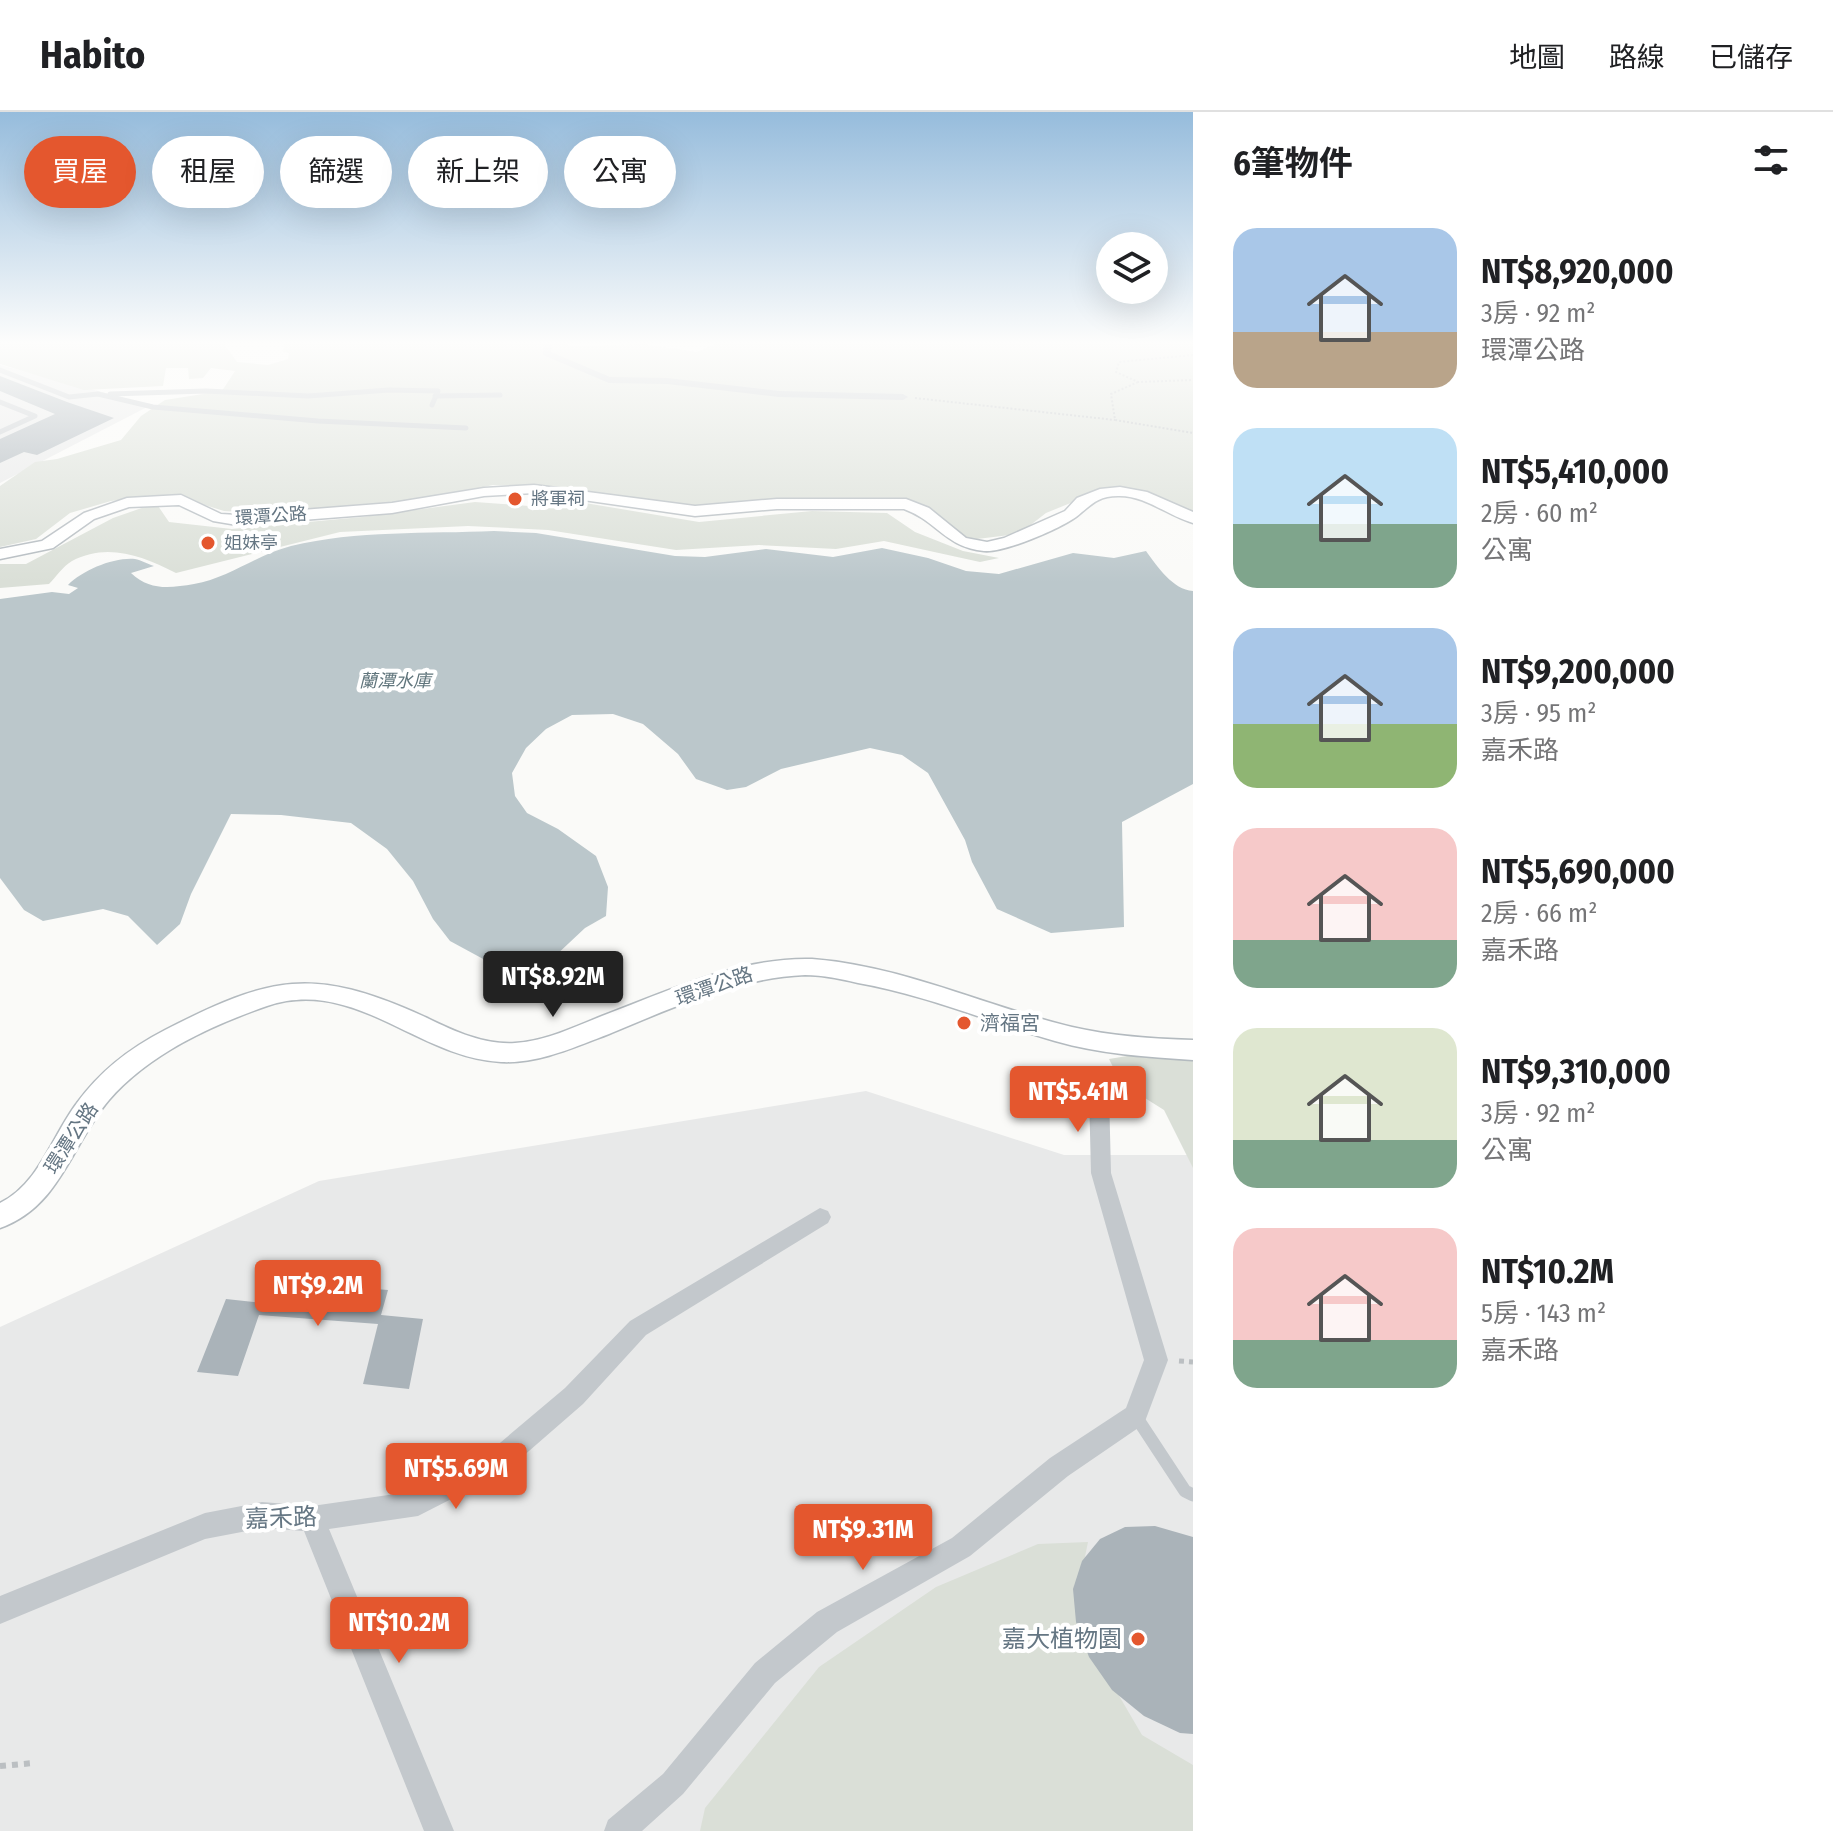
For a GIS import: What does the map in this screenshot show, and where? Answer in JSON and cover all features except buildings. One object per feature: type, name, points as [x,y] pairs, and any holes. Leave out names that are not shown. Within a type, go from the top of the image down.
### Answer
[{"type":"street","name":"環潭公路","points":[[0,554],[47,545],[105,509],[149,500],[181,500],[218,518],[237,520],[392,508],[507,489],[534,489],[695,511],[777,504],[906,504],[924,511],[961,542],[987,547],[1009,542],[1070,514],[1082,501],[1100,493],[1120,491],[1142,495],[1193,518]]},
{"type":"street","name":"環潭公路","points":[[0,1216],[32,1196],[83,1114],[127,1066],[159,1045],[242,1007],[270,996],[296,992],[321,990],[350,994],[446,1038],[499,1053],[540,1051],[725,980],[768,969],[812,967],[896,980],[1057,1033],[1145,1048],[1193,1050]]},
{"type":"street","points":[[619,1831],[673,1784],[765,1673],[827,1622],[961,1547],[1059,1467],[1135,1416],[1156,1360],[1101,1173],[1099,1093]]},
{"type":"street","name":"嘉禾路","points":[[0,1610],[205,1526],[262,1515],[312,1519],[418,1503],[497,1462],[574,1396],[638,1328],[820,1217]]},
{"type":"street","points":[[312,1519],[439,1831]]},
{"type":"lane","points":[[0,432],[21,422]]},
{"type":"lane","points":[[344,422],[466,428]]},
{"type":"lane","points":[[1135,1416],[1185,1491],[1193,1495]]},
{"type":"path","points":[[1128,422],[1193,433]]},
{"type":"path","points":[[1052,1104],[1055,1075]]},
{"type":"path","points":[[0,1766],[34,1763]]},
{"type":"shaded area","points":[[0,422],[118,422],[0,483]]},
{"type":"shaded area","points":[[136,422],[1193,422],[1193,515],[1136,496],[1106,495],[1073,502],[1046,513],[1019,534],[977,539],[957,537],[921,506],[894,499],[760,500],[693,509],[530,486],[493,485],[400,504],[263,513],[224,511],[179,497],[152,496],[111,501],[70,513],[36,539],[0,547],[0,486],[35,462],[57,459],[121,440]]},
{"type":"shaded area","points":[[555,498],[699,522],[812,511],[887,513],[915,532],[963,551],[999,558],[980,562],[884,541],[836,549],[759,545],[676,550],[548,530],[468,526],[340,532],[176,573],[138,557],[98,552],[72,561],[49,584],[0,588],[0,564],[26,564],[113,518],[156,503],[169,522],[232,529],[362,517],[475,502],[529,506]]},
{"type":"shaded area","points":[[1139,1054],[1193,1061],[1193,1168],[1164,1110],[1121,1083],[1109,1059]]},
{"type":"shaded area","points":[[866,1091],[1064,1155],[1193,1155],[1193,1831],[0,1831],[0,1327],[319,1181]]},
{"type":"shaded area","points":[[1088,1542],[1080,1581],[1097,1658],[1142,1735],[1193,1765],[1193,1831],[700,1831],[705,1808],[819,1667],[936,1587],[1038,1544]]},
{"type":"water","name":"蘭潭水庫","points":[[494,531],[536,533],[675,556],[705,557],[766,549],[833,557],[882,548],[928,558],[966,571],[999,574],[1073,553],[1114,558],[1146,551],[1172,582],[1193,591],[1193,784],[1122,822],[1124,927],[1051,933],[997,909],[972,862],[965,840],[928,773],[902,755],[870,748],[781,769],[746,787],[727,790],[696,779],[678,754],[643,724],[613,714],[572,715],[546,729],[526,748],[512,773],[515,796],[527,813],[558,829],[596,856],[608,887],[606,916],[585,928],[537,973],[509,973],[450,941],[433,919],[413,881],[387,849],[351,823],[281,815],[231,814],[191,894],[180,924],[157,945],[128,916],[103,909],[43,921],[24,910],[0,878],[0,599],[52,592],[69,594],[78,588],[68,585],[74,579],[118,560],[135,559],[154,566],[131,573],[145,583],[161,587],[177,586],[207,581],[278,550],[316,541],[367,535]]},
{"type":"place","name":"將軍祠","points":[[515,499]]},
{"type":"place","name":"姐妹亭","points":[[208,543]]},
{"type":"place","name":"濟福宮","points":[[964,1023]]},
{"type":"place","name":"嘉大植物園","points":[[1138,1639]]}]
